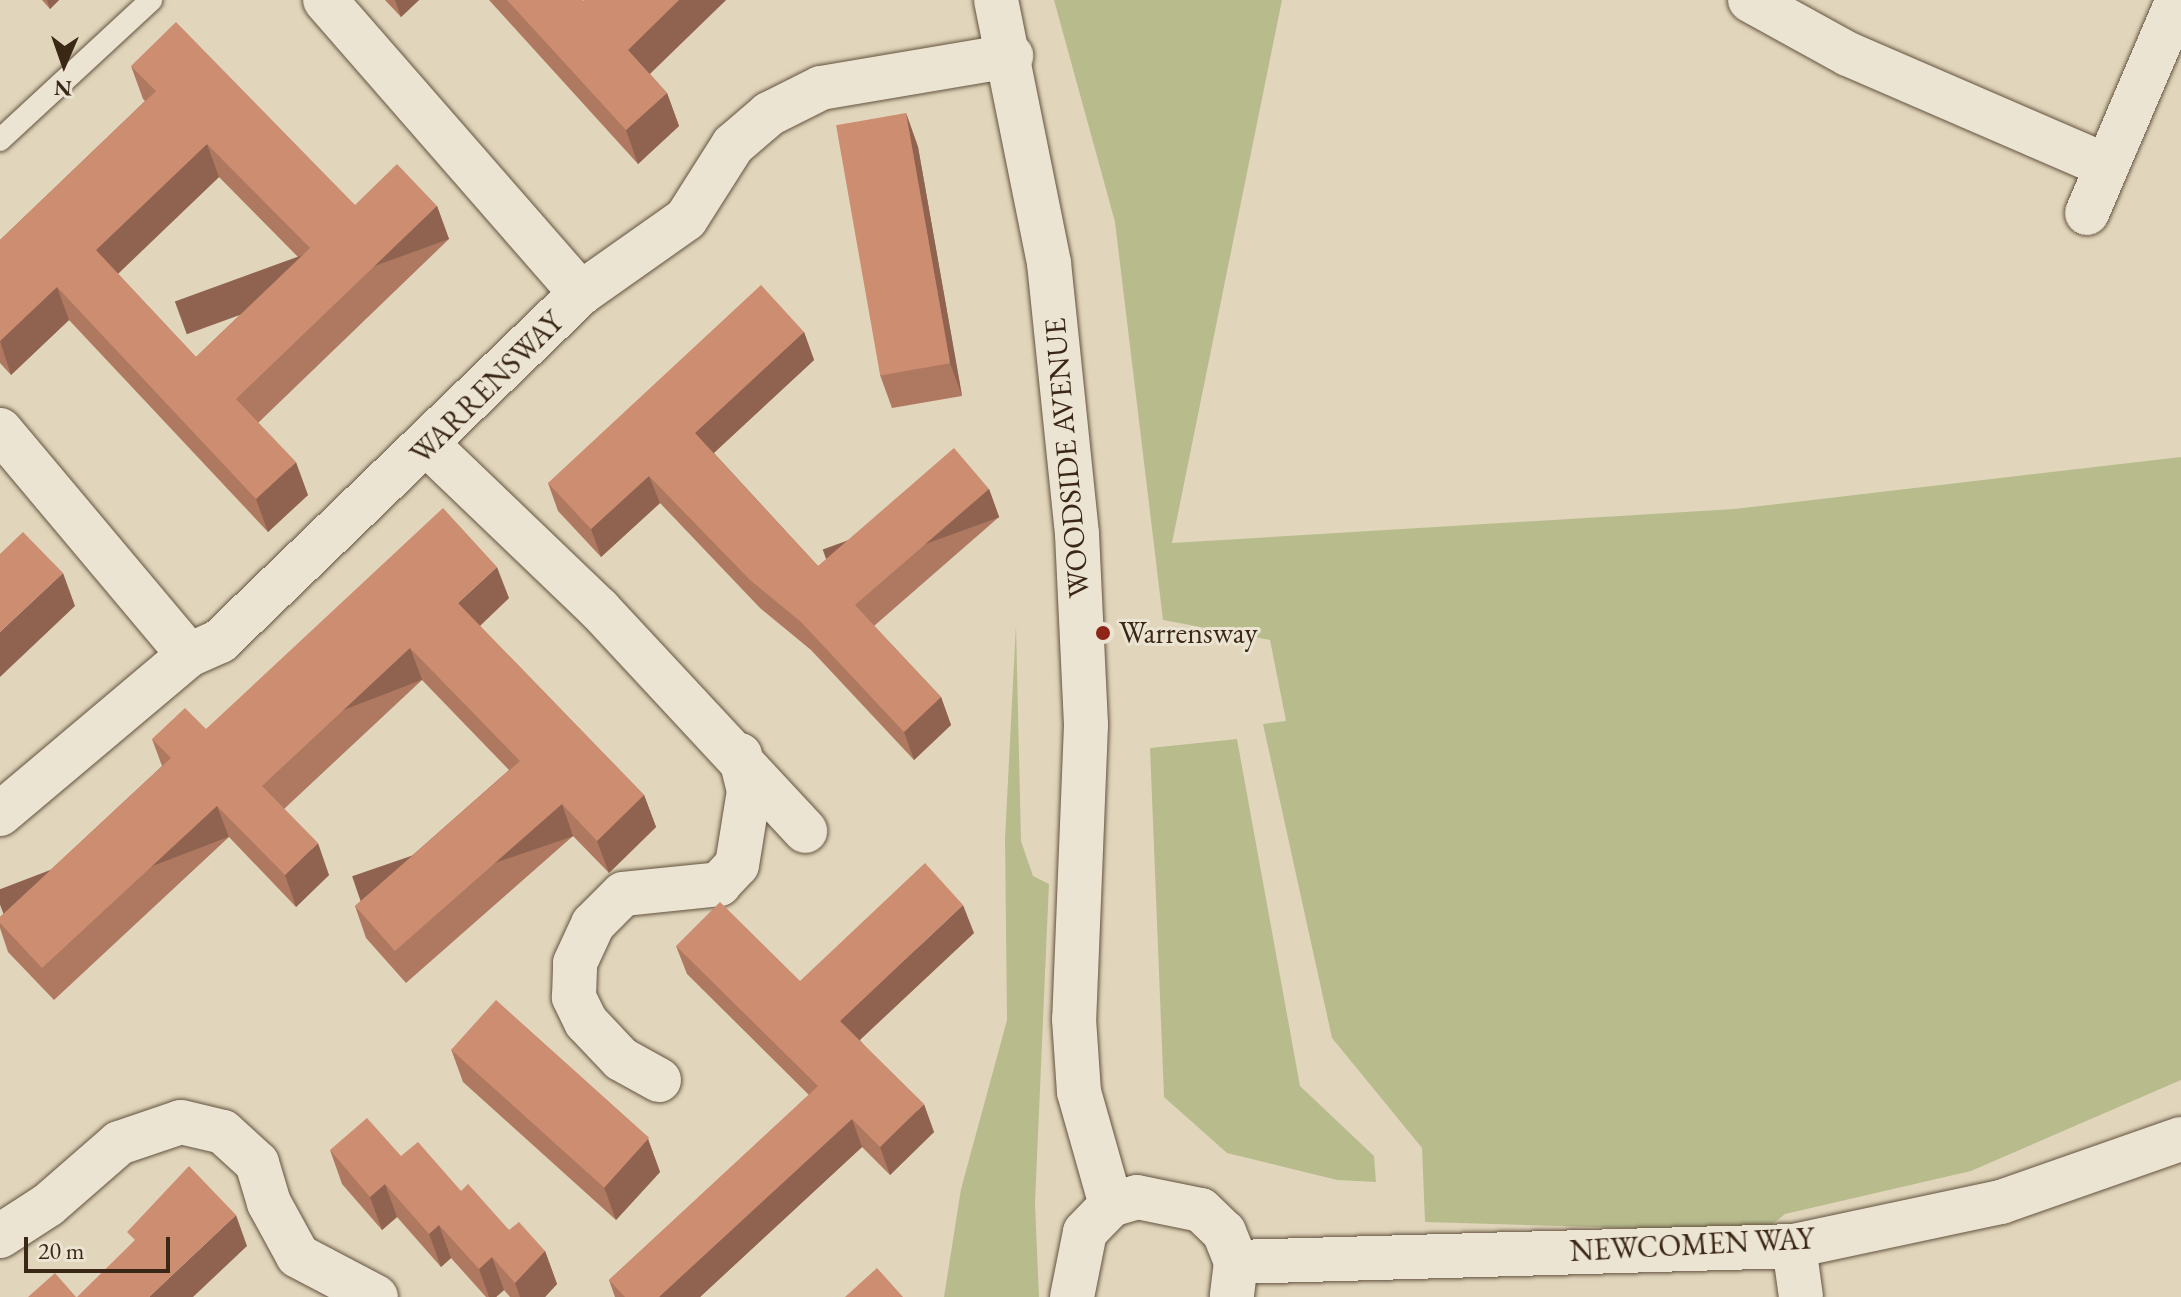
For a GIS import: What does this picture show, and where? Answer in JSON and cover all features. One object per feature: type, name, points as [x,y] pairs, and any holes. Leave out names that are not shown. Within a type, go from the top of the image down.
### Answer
[{"type":"street","points":[[325,0],[581,293]]},
{"type":"street","name":"WOODSIDE AVENUE","points":[[996,0],[1011,56],[1049,263],[1077,534],[1086,725],[1074,1019],[1079,1092],[1111,1205]]},
{"type":"street","points":[[1750,0],[1848,54],[2107,166]]},
{"type":"street","points":[[2087,213],[2178,0]]},
{"type":"street","name":"WARRENSWAY","points":[[0,814],[189,655],[220,641],[429,446],[581,293],[686,219],[733,145],[769,114],[821,88],[1011,56]]},
{"type":"street","points":[[0,430],[189,655]]},
{"type":"street","points":[[429,446],[740,755],[805,831]]},
{"type":"street","points":[[659,1080],[621,1059],[586,1022],[574,997],[575,963],[593,924],[623,894],[719,884],[737,865],[749,791],[740,755]]},
{"type":"street","points":[[0,1236],[48,1205],[119,1143],[181,1122],[223,1132],[257,1163],[269,1203],[298,1256],[376,1297]]},
{"type":"street","name":"NEWCOMEN WAY","points":[[1234,1279],[1794,1246],[2001,1202],[2175,1149]]},
{"type":"street","points":[[1072,1297],[1076,1251],[1111,1205],[1137,1197],[1201,1210],[1224,1232],[1234,1279]]},
{"type":"street","points":[[1794,1246],[1801,1297]]},
{"type":"lane","points":[[0,140],[151,0]]},
{"type":"green space","points":[[1054,0],[1282,0],[1172,543],[1734,509],[2181,457],[2181,1080],[1971,1171],[1785,1214],[1763,1232],[1425,1222],[1422,1148],[1332,1038],[1263,724],[1286,721],[1270,640],[1163,620],[1115,222]]},
{"type":"green space","points":[[1016,625],[1021,841],[1033,876],[1049,884],[1035,1203],[1039,1297],[944,1297],[961,1189],[1007,1020],[1005,838]]},
{"type":"green space","points":[[1237,739],[1300,1086],[1374,1156],[1376,1182],[1337,1180],[1227,1153],[1164,1097],[1150,748]]},
{"type":"building","points":[[507,0],[679,0],[628,50],[667,93],[626,130]]},
{"type":"building","points":[[176,22],[355,205],[397,164],[437,206],[236,399],[296,462],[256,499],[57,287],[0,341],[0,240],[156,91],[131,66]],"holes":[[[207,144],[310,248],[196,357],[96,250]]]},
{"type":"building","points":[[906,113],[950,363],[880,375],[836,125]]},
{"type":"building","points":[[761,285],[804,332],[695,433],[818,566],[954,448],[989,489],[855,605],[941,697],[904,732],[801,622],[750,580],[649,476],[591,529],[548,483]]},
{"type":"building","points":[[443,508],[497,567],[458,603],[644,795],[597,841],[562,804],[395,951],[355,906],[520,761],[410,648],[262,786],[318,843],[285,875],[217,806],[42,968],[0,923],[0,917],[171,758],[152,739],[185,708],[206,729]]},
{"type":"building","points":[[23,532],[63,573],[0,632],[0,554]]},
{"type":"building","points":[[925,863],[963,905],[840,1021],[924,1104],[880,1147],[852,1119],[659,1297],[625,1297],[609,1280],[818,1086],[676,946],[720,902],[800,981]]},
{"type":"building","points":[[496,1000],[649,1138],[604,1188],[451,1050]]},
{"type":"building","points":[[367,1118],[401,1156],[418,1142],[461,1191],[468,1184],[509,1230],[519,1222],[545,1251],[515,1283],[492,1257],[479,1269],[439,1225],[429,1234],[385,1184],[370,1197],[330,1150]]},
{"type":"building","points":[[189,1166],[236,1215],[149,1297],[77,1297],[135,1240],[127,1232]]},
{"type":"building","points":[[877,1268],[903,1297],[845,1297]]},
{"type":"building","points":[[55,1273],[76,1297],[28,1297]]},
{"type":"place","name":"Warrensway","points":[[1103,633]]}]
